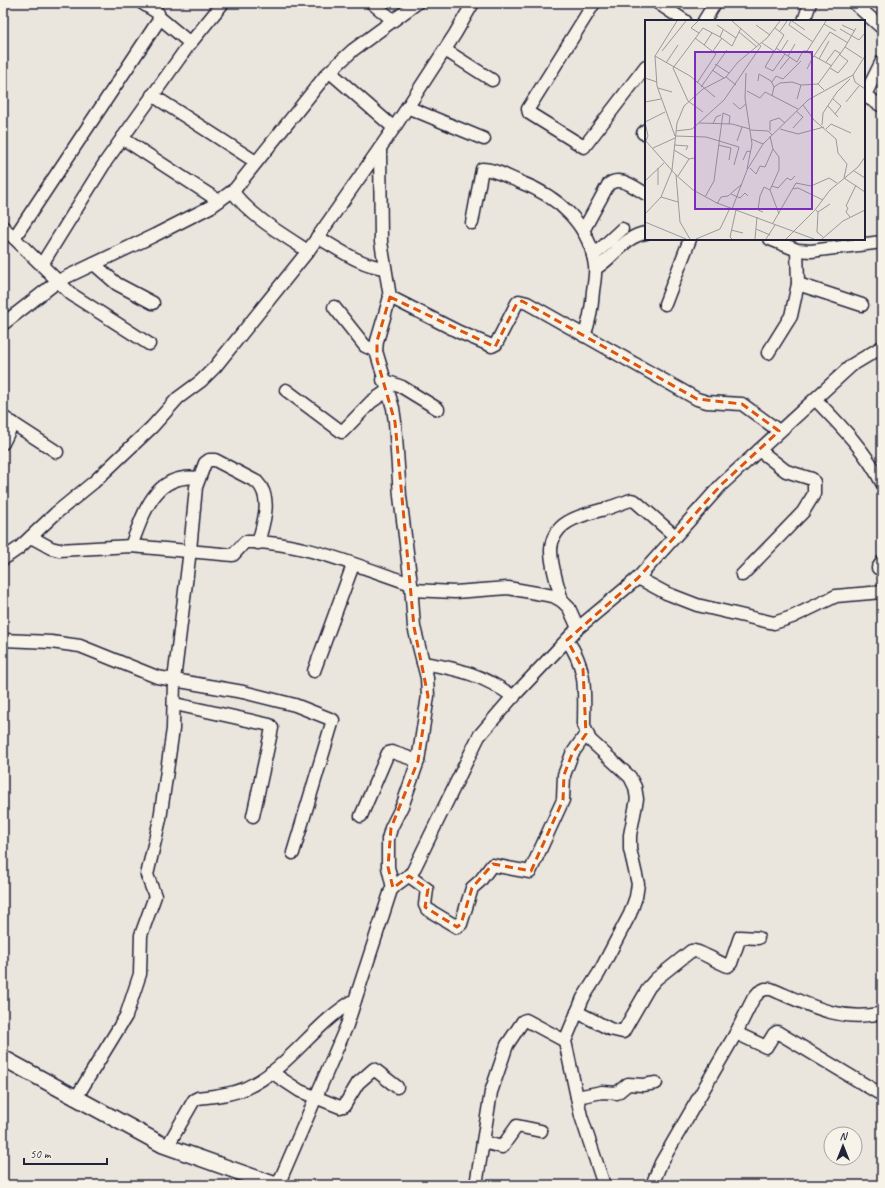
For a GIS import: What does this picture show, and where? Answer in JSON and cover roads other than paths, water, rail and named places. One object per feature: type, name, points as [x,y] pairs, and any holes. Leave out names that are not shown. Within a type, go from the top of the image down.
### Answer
[{"type":"main road","points":[[3,1058],[168,1147],[258,1182],[277,1185]]},
{"type":"street","points":[[142,3],[158,13],[160,18],[190,43]]},
{"type":"street","points":[[42,264],[122,138],[190,43],[223,3]]},
{"type":"street","points":[[372,3],[393,20]]},
{"type":"street","points":[[3,324],[58,281],[156,235],[212,206],[232,191],[330,72],[353,50],[417,3]]},
{"type":"street","points":[[3,559],[31,537],[94,482],[152,427],[178,398],[201,381],[215,367],[308,251],[394,128],[445,50],[473,3]]},
{"type":"street","points":[[594,3],[528,109],[529,113],[582,146],[586,146],[645,67]]},
{"type":"street","points":[[658,3],[682,20]]},
{"type":"street","points":[[705,20],[715,3]]},
{"type":"street","points":[[804,20],[810,3]]},
{"type":"street","points":[[854,3],[882,28]]},
{"type":"street","points":[[14,238],[160,18]]},
{"type":"street","points":[[445,50],[492,80]]},
{"type":"street","points":[[865,95],[882,60]]},
{"type":"street","points":[[330,72],[394,128]]},
{"type":"street","points":[[152,95],[256,162]]},
{"type":"street","points":[[865,98],[882,106]]},
{"type":"street","points":[[407,107],[484,139]]},
{"type":"street","points":[[122,138],[219,201]]},
{"type":"street","points":[[277,1185],[316,1099],[347,1025],[393,888],[388,866],[388,838],[391,828],[403,804],[418,761],[428,696],[427,678],[414,627],[411,587],[400,496],[395,422],[376,352],[377,341],[390,297],[381,242],[380,148]]},
{"type":"street","points":[[472,223],[480,171],[482,169],[486,169],[538,188],[559,201],[574,217],[583,231],[595,262],[591,313],[584,336]]},
{"type":"street","points":[[583,231],[608,185],[612,181],[618,180],[626,183],[645,193]]},
{"type":"street","points":[[232,191],[248,210],[266,224],[308,251]]},
{"type":"street","points":[[3,227],[58,281],[84,303],[149,344]]},
{"type":"street","points":[[595,262],[622,229]]},
{"type":"street","points":[[595,262],[604,264],[629,239],[645,233]]},
{"type":"street","points":[[317,237],[363,263],[386,268]]},
{"type":"street","points":[[665,304],[690,240]]},
{"type":"street","points":[[772,240],[797,250],[810,251],[882,242]]},
{"type":"street","points":[[768,353],[791,316],[798,284],[797,250]]},
{"type":"street","points":[[94,264],[117,284],[153,303]]},
{"type":"street","points":[[798,284],[862,305]]},
{"type":"street","points":[[390,297],[459,332],[492,346],[496,344],[519,301],[526,303],[697,399],[707,402],[736,403],[746,406],[779,431]]},
{"type":"street","points":[[334,307],[365,346],[376,352]]},
{"type":"street","points":[[393,888],[409,876],[479,736],[514,697],[578,628],[638,578],[721,485],[852,366],[882,346]]},
{"type":"street","points":[[286,390],[342,432],[385,386]]},
{"type":"street","points":[[385,386],[402,387],[438,409]]},
{"type":"street","points":[[815,399],[850,436],[865,455],[882,483]]},
{"type":"street","points":[[3,443],[8,420],[57,452]]},
{"type":"street","points":[[742,575],[804,512],[814,494],[814,482],[812,479],[786,472],[759,450]]},
{"type":"street","points":[[76,1098],[126,1016],[140,974],[141,935],[156,896],[147,875],[160,819],[173,729],[175,704],[174,680],[198,478],[205,463],[211,459],[258,482],[262,487],[265,502],[265,516],[258,543]]},
{"type":"street","points":[[131,546],[147,506],[155,493],[176,480],[187,477],[198,478]]},
{"type":"street","points":[[562,601],[552,560],[551,549],[553,539],[562,524],[578,516],[631,500],[635,501],[675,536]]},
{"type":"street","points":[[31,537],[51,548],[59,550],[131,546],[190,550],[232,555],[242,543],[274,543],[296,547],[353,565],[411,587],[455,592],[508,588],[553,596],[562,601],[569,608],[578,628]]},
{"type":"street","points":[[314,672],[353,565]]},
{"type":"street","points":[[638,578],[666,593],[697,605],[774,623],[792,618],[836,596],[882,592]]},
{"type":"street","points":[[3,640],[50,642],[80,646],[157,677],[243,692],[295,705],[333,720],[294,852]]},
{"type":"street","points":[[567,640],[576,652],[583,669],[584,726],[586,734],[590,740],[630,778],[635,786],[637,798],[630,835],[630,849],[638,884],[636,897],[630,914],[577,1012],[565,1041],[581,1116],[604,1185]]},
{"type":"street","points":[[423,663],[444,666],[473,674],[493,682],[514,697]]},
{"type":"street","points":[[175,704],[270,725],[272,728],[253,816]]},
{"type":"street","points":[[409,876],[427,889],[426,909],[457,927],[461,924],[472,888],[480,881],[492,865],[530,872],[562,800],[564,774],[572,754],[586,734]]},
{"type":"street","points":[[362,816],[388,753],[392,752],[418,761]]},
{"type":"street","points":[[577,1012],[610,1029],[624,1032],[649,987],[656,979],[691,951],[698,951],[710,959],[728,966],[731,964],[740,937],[758,938]]},
{"type":"street","points":[[652,1185],[661,1163],[736,1033],[753,999],[765,989],[771,989],[823,1011],[839,1015],[862,1016],[882,1013]]},
{"type":"street","points":[[168,1147],[194,1100],[246,1088],[271,1072],[295,1053],[334,1013],[355,1000]]},
{"type":"street","points":[[476,1185],[491,1092],[507,1045],[523,1021],[529,1021],[565,1041]]},
{"type":"street","points":[[736,1033],[766,1047],[774,1034],[777,1032],[882,1095]]},
{"type":"street","points":[[271,1072],[286,1084],[316,1099],[342,1108],[358,1083],[374,1069],[397,1087]]},
{"type":"street","points":[[577,1097],[602,1092],[617,1093],[628,1084],[643,1085],[656,1083]]},
{"type":"street","points":[[482,1142],[502,1148],[517,1126],[541,1131]]}]
